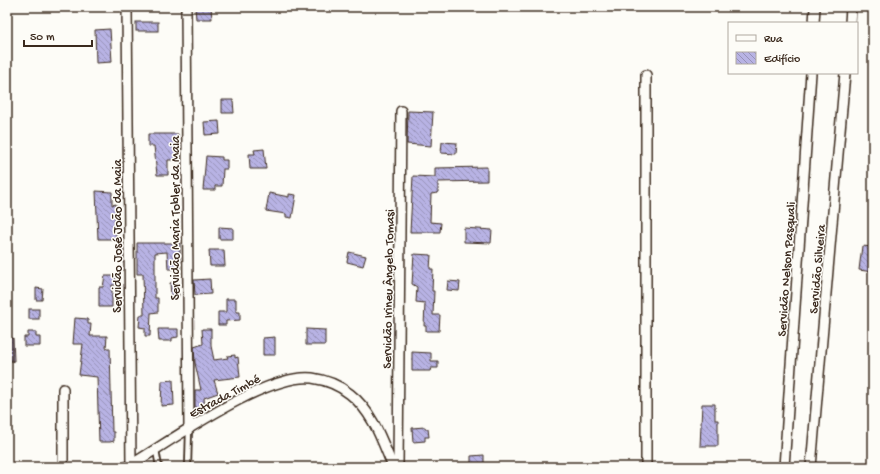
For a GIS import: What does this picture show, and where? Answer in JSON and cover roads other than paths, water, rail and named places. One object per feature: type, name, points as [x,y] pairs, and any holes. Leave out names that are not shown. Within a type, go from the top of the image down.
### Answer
[{"type":"street","name":"Servidão José João da Maia","points":[[127,7],[129,466]]},
{"type":"street","name":"Servidão Maria Tobler da Maia","points":[[186,7],[189,429]]},
{"type":"street","points":[[814,22],[816,7]]},
{"type":"street","points":[[850,22],[851,7]]},
{"type":"street","name":"Servidão Nelson Pasquali","points":[[784,467],[811,74]]},
{"type":"street","name":"Servidão Silveira","points":[[811,467],[846,74]]},
{"type":"street","points":[[646,75],[646,467]]},
{"type":"street","name":"Servidão Irineu Ângelo Tomasi","points":[[398,467],[401,111]]},
{"type":"street","name":"Estrada Timbé","points":[[129,466],[189,429],[264,387],[290,380],[310,378],[330,382],[350,394],[366,412],[379,432],[393,467]]},
{"type":"street","points":[[63,389],[63,467]]},
{"type":"lane","points":[[188,467],[189,429]]},
{"type":"lane","points":[[156,450],[159,467]]}]
